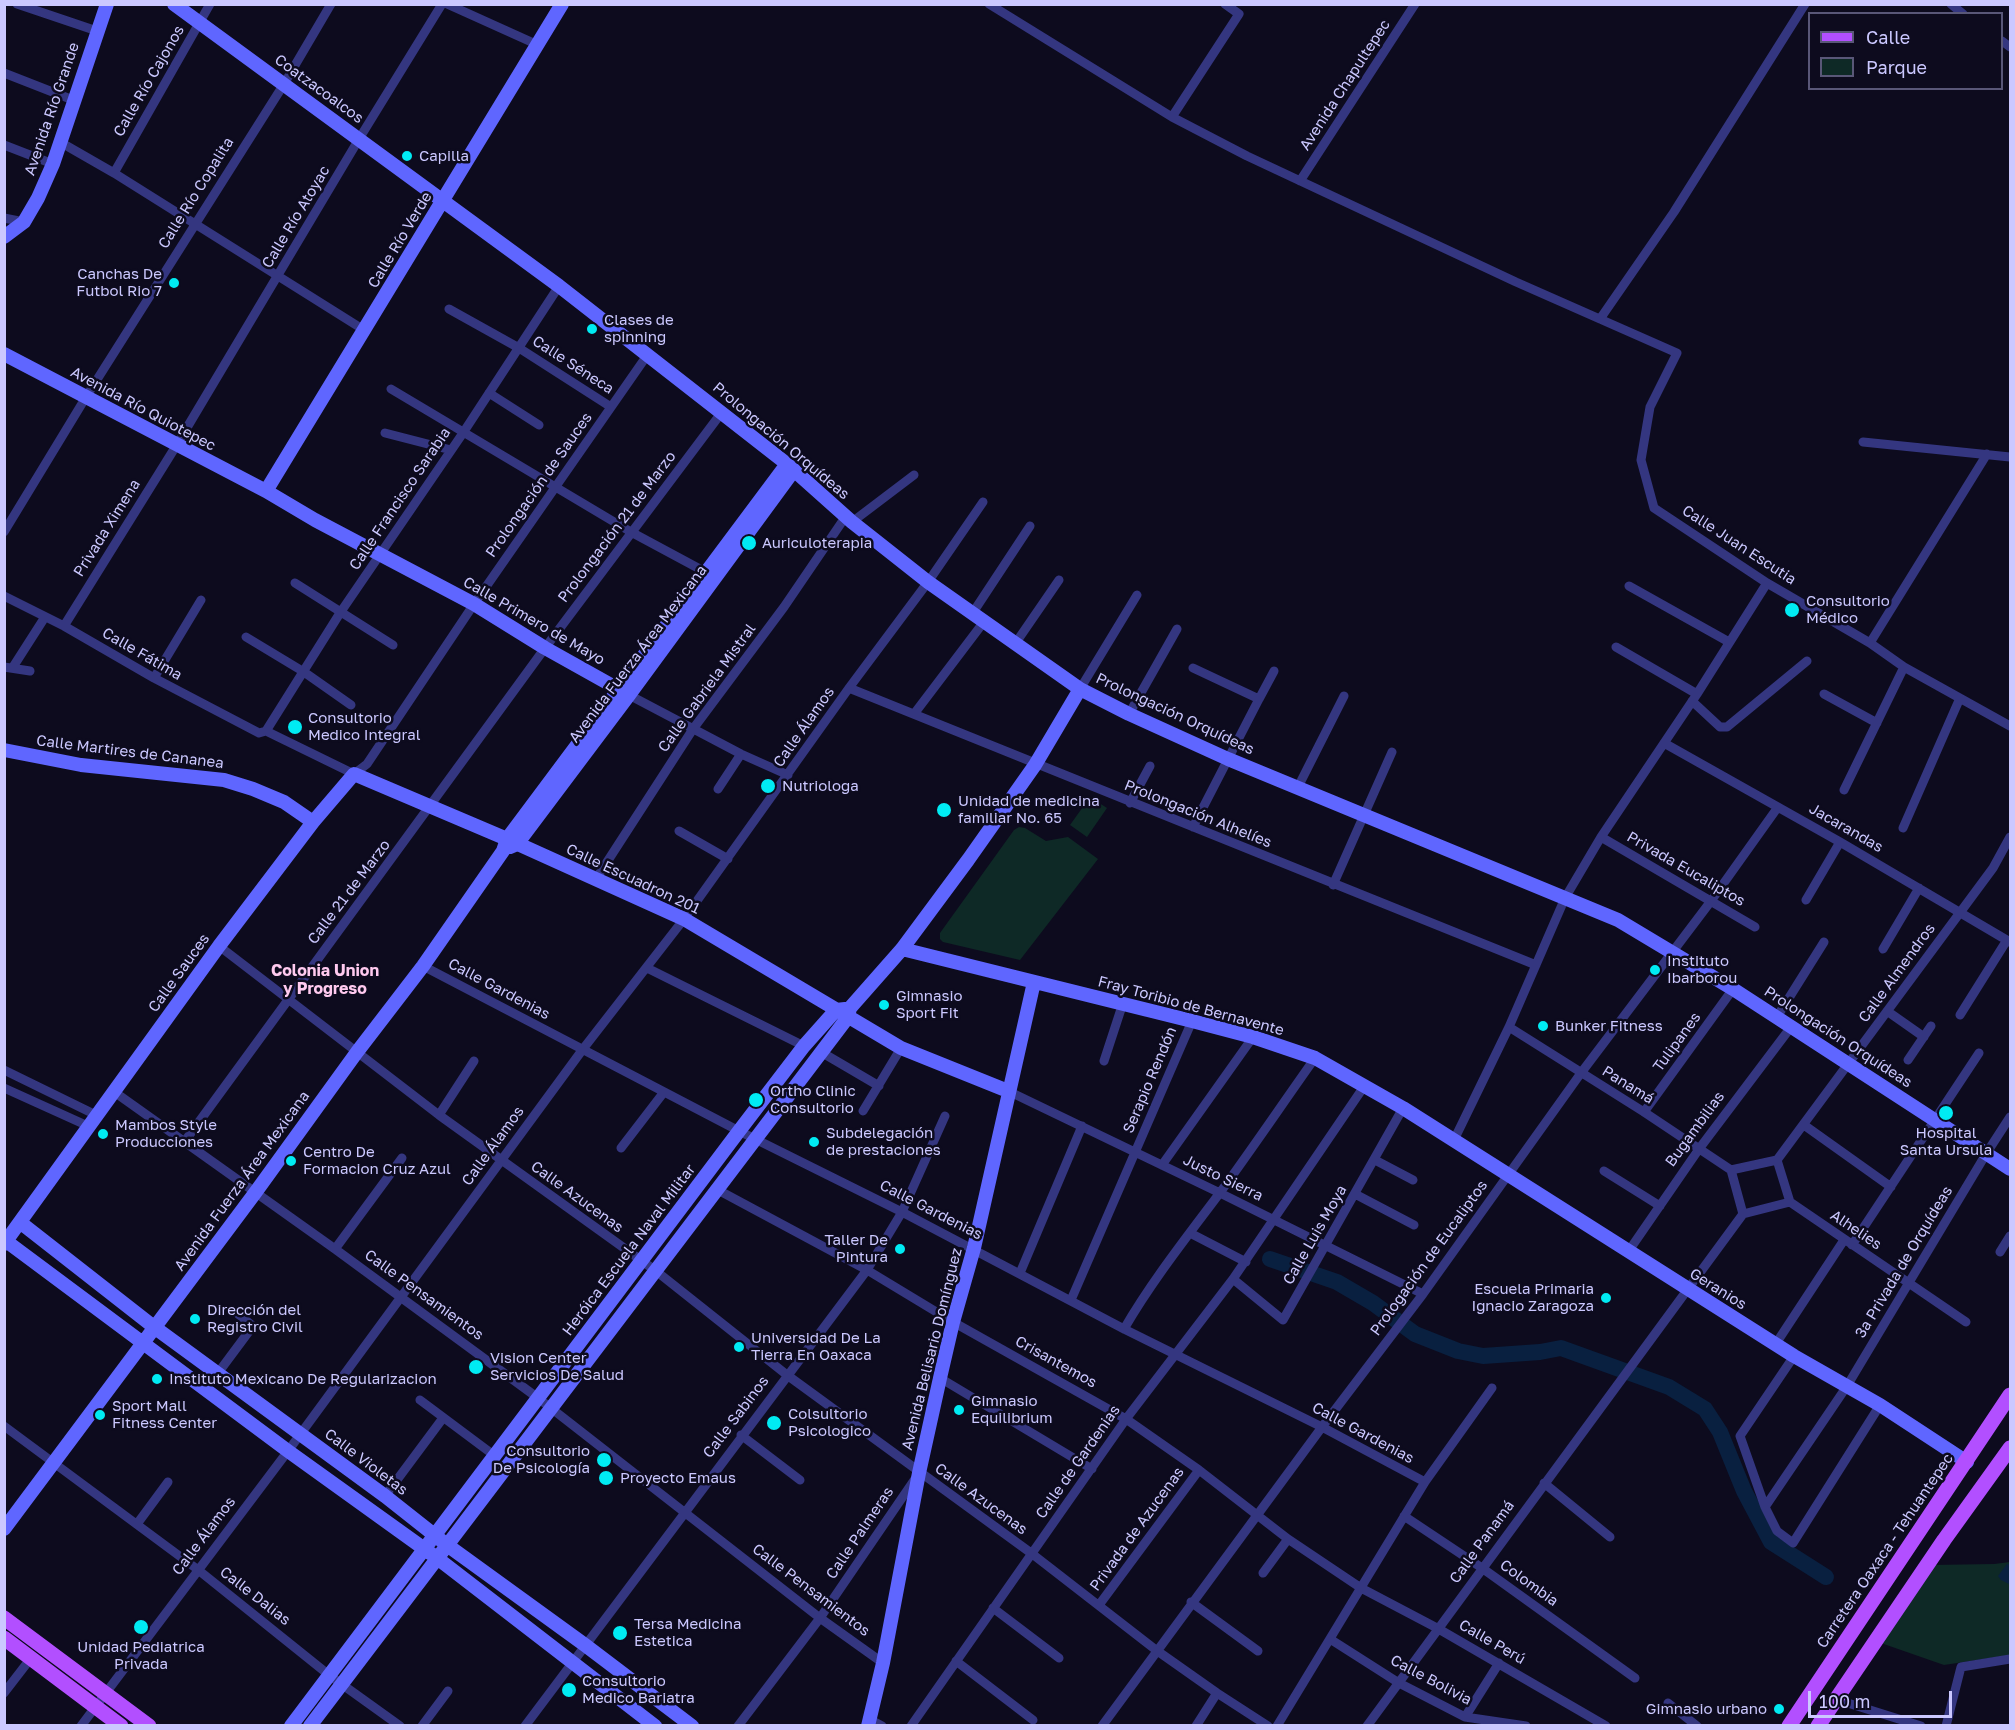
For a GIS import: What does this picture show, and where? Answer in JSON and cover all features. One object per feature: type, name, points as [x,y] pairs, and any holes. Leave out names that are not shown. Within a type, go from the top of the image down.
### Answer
[{"type":"main road","name":"Carretera Oaxaca - Tehuantepec","points":[[1789,1725],[2010,1395]]},
{"type":"main road","points":[[1818,1725],[1944,1540],[2010,1449]]},
{"type":"main road","points":[[4,1618],[149,1725]]},
{"type":"main road","points":[[4,1638],[121,1725]]},
{"type":"street","points":[[17,4],[97,32]]},
{"type":"street","name":"Avenida Río Grande","points":[[24,222],[52,164],[107,4]]},
{"type":"street","name":"Coatzacoalcos","points":[[174,4],[443,200]]},
{"type":"street","name":"Calle Río Cajonos","points":[[114,172],[210,4]]},
{"type":"street","name":"Calle Río Copalita","points":[[4,532],[194,223],[284,84],[331,4]]},
{"type":"street","name":"Calle Río Atoyac","points":[[176,446],[442,4]]},
{"type":"street","points":[[447,4],[537,45]]},
{"type":"street","name":"Calle Río Verde","points":[[266,491],[562,4]]},
{"type":"street","points":[[989,4],[1172,117],[1300,181],[1600,319],[1674,212],[1805,4]]},
{"type":"street","points":[[1172,117],[1239,14],[1225,4]]},
{"type":"street","name":"Avenida Chapultepec","points":[[1300,181],[1415,4]]},
{"type":"street","points":[[4,73],[74,100]]},
{"type":"street","points":[[60,142],[114,172],[364,330]]},
{"type":"street","points":[[4,145],[52,164]]},
{"type":"street","name":"Prolongación Orquídeas","points":[[443,200],[648,354],[791,466],[849,519],[928,582],[1080,689],[1228,759],[1618,920],[1733,989],[2010,1169]]},
{"type":"street","points":[[4,218],[24,222]]},
{"type":"street","points":[[4,237],[24,222]]},
{"type":"street","name":"Calle Francisco Sarabia","points":[[266,731],[340,613],[463,433],[559,286]]},
{"type":"street","name":"Calle Séneca","points":[[448,309],[519,348],[611,407]]},
{"type":"street","name":"Calle Juan Escutia","points":[[1600,319],[1677,353],[1650,407],[1641,460],[1654,508],[1767,583],[1870,643],[1904,667],[2010,726]]},
{"type":"street","name":"Avenida Río Quiotepec","points":[[4,354],[176,446],[266,491]]},
{"type":"street","name":"Prolongación de Sauces","points":[[375,752],[474,604],[648,354]]},
{"type":"street","points":[[391,389],[631,532],[711,575]]},
{"type":"street","points":[[489,393],[539,425]]},
{"type":"street","name":"Prolongación 21 de Marzo","points":[[431,807],[545,648],[722,412]]},
{"type":"street","points":[[385,433],[451,450]]},
{"type":"street","points":[[1863,442],[2010,457]]},
{"type":"street","name":"Privada Ximena","points":[[64,626],[176,446]]},
{"type":"street","points":[[1870,643],[1987,454]]},
{"type":"street","name":"Avenida Fuerza Área Mexicana","points":[[4,1529],[255,1193],[357,1052],[423,966],[509,844],[791,466]]},
{"type":"street","name":"Calle Gabriela Mistral","points":[[596,879],[693,729],[849,519],[914,475]]},
{"type":"street","name":"Calle Primero de Mayo","points":[[266,491],[315,520],[474,604],[545,648],[624,692],[741,754],[788,775]]},
{"type":"street","name":"Calle Álamos","points":[[81,1725],[288,1451],[583,1050],[684,919],[849,688],[928,582],[983,502]]},
{"type":"street","points":[[914,714],[978,618],[1030,526]]},
{"type":"street","points":[[1015,644],[1059,580]]},
{"type":"street","points":[[295,583],[393,645]]},
{"type":"street","points":[[1454,1140],[1509,1027],[1565,898],[1601,837],[1767,583]]},
{"type":"street","points":[[1629,586],[1729,642]]},
{"type":"street","points":[[1080,689],[1137,595]]},
{"type":"street","name":"Calle Fátima","points":[[4,596],[64,626],[154,678],[259,733],[266,731]]},
{"type":"street","points":[[154,678],[201,600]]},
{"type":"street","points":[[30,671],[9,667],[45,617]]},
{"type":"street","points":[[1129,714],[1177,629]]},
{"type":"street","points":[[246,637],[304,672],[351,705]]},
{"type":"street","points":[[1616,647],[1694,697],[1720,727],[1727,727],[1807,661]]},
{"type":"street","points":[[1844,790],[1904,667]]},
{"type":"street","points":[[1193,668],[1259,699]]},
{"type":"street","points":[[1193,827],[1274,670]]},
{"type":"street","name":"Prolongación Alhelíes","points":[[849,688],[1332,885],[1536,965]]},
{"type":"street","name":"Heróica Escuela Naval Militar","points":[[291,1725],[804,1046],[845,1012],[902,949],[1035,765],[1080,689]]},
{"type":"street","points":[[1824,694],[1877,723]]},
{"type":"street","points":[[1298,787],[1344,696]]},
{"type":"street","points":[[1903,828],[1960,698]]},
{"type":"street","name":"Calle Escuadron 201","points":[[266,731],[354,774],[509,844],[596,879],[684,919],[845,1012],[901,1048],[1008,1091]]},
{"type":"street","name":"Jacarandas","points":[[1664,743],[2009,941]]},
{"type":"street","name":"Calle Martires de Cananea","points":[[4,750],[81,765],[224,780],[284,802],[313,822]]},
{"type":"street","name":"Calle Sauces","points":[[5,1243],[219,946],[313,822],[354,774],[367,764],[375,752]]},
{"type":"street","points":[[1332,885],[1392,752]]},
{"type":"street","points":[[718,789],[741,754]]},
{"type":"street","points":[[1130,803],[1150,766]]},
{"type":"street","name":"Calle 21 de Marzo","points":[[185,1141],[431,807]]},
{"type":"street","name":"Prologación de Eucaliptos","points":[[1102,1725],[1191,1602],[1404,1320],[1581,1073],[1711,901],[1778,807]]},
{"type":"street","points":[[679,831],[728,859]]},
{"type":"street","name":"Privada Eucaliptos","points":[[1601,837],[1755,927]]},
{"type":"street","name":"Calle Almendros","points":[[1777,1160],[1993,868],[2010,837]]},
{"type":"street","points":[[1806,900],[1840,842]]},
{"type":"street","points":[[1883,949],[1919,888]]},
{"type":"street","points":[[1960,1015],[2009,941]]},
{"type":"street","points":[[1777,1017],[1824,942]]},
{"type":"street","name":"Calle Azucenas","points":[[219,946],[439,1114],[656,1271],[787,1375],[1031,1553],[1156,1650],[1268,1725]]},
{"type":"street","name":"Fray Toribio de Bernavente","points":[[902,949],[1253,1037],[1315,1058],[1365,1085],[1454,1140]]},
{"type":"street","name":"Calle Gardenias","points":[[423,966],[738,1131],[974,1248],[1124,1329],[1322,1427],[1425,1482]]},
{"type":"street","points":[[647,968],[804,1046]]},
{"type":"street","name":"Avenida Belisario Domínguez","points":[[873,1723],[919,1473],[953,1322],[974,1248],[1034,982]]},
{"type":"street","name":"Tulipanes","points":[[1644,1112],[1733,989]]},
{"type":"street","points":[[1104,1061],[1123,1003]]},
{"type":"street","points":[[1887,1011],[1924,1037]]},
{"type":"street","name":"Heróica Escuela Naval Militar","points":[[310,1725],[718,1190],[821,1052],[845,1012]]},
{"type":"street","name":"Serapio Rendón","points":[[1071,1300],[1192,1021]]},
{"type":"street","points":[[1908,1060],[1931,1026]]},
{"type":"street","name":"Panamá","points":[[1509,1027],[1731,1170]]},
{"type":"street","name":"Bugambilias","points":[[1628,1252],[1699,1149],[1791,1027]]},
{"type":"street","points":[[1162,1165],[1253,1037]]},
{"type":"street","points":[[863,1111],[901,1048]]},
{"type":"street","points":[[821,1052],[879,1086]]},
{"type":"street","points":[[1775,1345],[1891,1186],[1979,1053]]},
{"type":"street","points":[[1124,1329],[1144,1296],[1315,1058]]},
{"type":"street","points":[[439,1114],[474,1061]]},
{"type":"street","points":[[4,1070],[92,1120]]},
{"type":"street","name":"Calle de Gardenias","points":[[910,1725],[1126,1419],[1246,1262],[1365,1085]]},
{"type":"street","points":[[4,1088],[92,1120]]},
{"type":"street","name":"Calle Pensamientos","points":[[113,1091],[335,1249],[552,1408],[820,1617],[883,1663]]},
{"type":"street","name":"Justo Sierra","points":[[1008,1091],[1135,1151],[1423,1294]]},
{"type":"street","points":[[621,1148],[664,1092]]},
{"type":"street","name":"Calle Luis Moya","points":[[1233,1279],[1283,1320],[1403,1108]]},
{"type":"street","name":"Calle Sabinos","points":[[530,1724],[585,1645],[867,1269],[902,1212],[945,1116]]},
{"type":"street","name":"3a Privada de Orquídeas","points":[[1765,1507],[1847,1386],[2010,1117]]},
{"type":"street","points":[[1804,1125],[1891,1186]]},
{"type":"street","points":[[1020,1273],[1082,1126]]},
{"type":"street","name":"Geranios","points":[[1454,1140],[1775,1345],[1880,1406],[1967,1462]]},
{"type":"street","points":[[335,1249],[402,1158]]},
{"type":"street","points":[[1375,1160],[1413,1180]]},
{"type":"street","points":[[1687,1289],[1743,1214],[1790,1202],[1777,1160],[1731,1170],[1743,1214]]},
{"type":"street","points":[[1604,1172],[1660,1206]]},
{"type":"street","name":"Crisantemos","points":[[718,1190],[867,1269],[953,1322],[1126,1419],[1199,1470],[1288,1539],[1361,1588]]},
{"type":"street","points":[[1355,1194],[1414,1225]]},
{"type":"street","name":"Alhelies","points":[[1790,1202],[1966,1322]]},
{"type":"street","name":"Calle Violetas","points":[[21,1223],[154,1327],[692,1725]]},
{"type":"street","points":[[1190,1233],[1246,1262]]},
{"type":"street","points":[[2000,1252],[2010,1236]]},
{"type":"street","points":[[5,1243],[437,1558],[655,1725]]},
{"type":"street","name":"Calle Panamá","points":[[1367,1725],[1687,1289]]},
{"type":"street","points":[[218,1373],[253,1326],[238,1314]]},
{"type":"street","points":[[1794,1356],[1740,1436],[1765,1507],[1777,1531],[1793,1543],[1880,1406]]},
{"type":"street","points":[[940,1378],[1092,1469]]},
{"type":"street","points":[[1277,1725],[1425,1482],[1492,1388]]},
{"type":"street","points":[[420,1400],[495,1456]]},
{"type":"street","points":[[385,1496],[443,1418]]},
{"type":"street","name":"Calle Dalias","points":[[4,1426],[197,1569],[329,1675],[400,1725]]},
{"type":"street","points":[[741,1435],[800,1479]]},
{"type":"street","name":"Privada de Azucenas","points":[[1099,1605],[1199,1470]]},
{"type":"street","name":"Calle Palmeras","points":[[738,1725],[820,1617],[919,1473]]},
{"type":"street","points":[[137,1524],[168,1482]]},
{"type":"street","points":[[1545,1483],[1610,1537]]},
{"type":"street","name":"Colombia","points":[[1404,1516],[1482,1568],[1635,1678]]},
{"type":"street","points":[[1263,1573],[1288,1539]]},
{"type":"street","name":"Calle Perú","points":[[1361,1588],[1437,1628],[1606,1725]]},
{"type":"street","points":[[1191,1602],[1258,1651]]},
{"type":"street","points":[[993,1608],[1059,1658]]},
{"type":"street","name":"Calle Bolivia","points":[[1330,1639],[1399,1683],[1465,1717],[1526,1725]]},
{"type":"street","points":[[4,1693],[31,1658]]},
{"type":"street","points":[[1947,1725],[1961,1667],[2010,1659]]},
{"type":"street","points":[[956,1661],[1033,1720]]},
{"type":"street","points":[[1465,1717],[1498,1663]]},
{"type":"street","points":[[422,1725],[448,1690]]},
{"type":"street","points":[[1197,1725],[1217,1693]]},
{"type":"street","points":[[1835,1699],[1921,1725]]},
{"type":"street","points":[[1668,1703],[1697,1725]]},
{"type":"green space","points":[[1090,797],[1107,808],[1087,837],[1070,825]]},
{"type":"green space","points":[[1019,827],[1025,828],[1046,841],[1068,837],[1098,859],[1020,960],[943,942],[940,939],[940,933],[1014,830]]},
{"type":"green space","points":[[2010,1562],[2010,1655],[1944,1665],[1878,1642],[1931,1565]]},
{"type":"water","points":[[2007,1564],[2010,1565],[2009,1584],[1998,1576]]},
{"type":"waterway","points":[[1270,1259],[1337,1282],[1373,1303],[1415,1334],[1458,1351],[1483,1356],[1540,1352],[1561,1348],[1669,1387],[1705,1409],[1720,1432],[1744,1491],[1771,1542],[1826,1577]]},
{"type":"place","name":"Capilla","points":[[407,156]]},
{"type":"place","name":"Canchas De Futbol Rio 7","points":[[174,283]]},
{"type":"place","name":"Clases de spinning","points":[[592,329]]},
{"type":"place","name":"Auriculoterapia","points":[[749,543]]},
{"type":"place","name":"Consultorio Médico","points":[[1792,610]]},
{"type":"place","name":"Consultorio Medico Integral","points":[[295,727]]},
{"type":"place","name":"Nutriologa","points":[[768,786]]},
{"type":"place","name":"Unidad de medicina familiar No. 65","points":[[944,810]]},
{"type":"place","name":"Instituto Ibarborou","points":[[1655,970]]},
{"type":"place","name":"Gimnasio Sport Fit","points":[[884,1005]]},
{"type":"place","name":"Bunker Fitness","points":[[1543,1026]]},
{"type":"place","name":"Ortho Clinic Consultorio","points":[[756,1100]]},
{"type":"place","name":"Hospital Santa Ursula","points":[[1946,1113]]},
{"type":"place","name":"Mambos Style Producciones","points":[[103,1134]]},
{"type":"place","name":"Subdelegación de prestaciones","points":[[814,1142]]},
{"type":"place","name":"Centro De Formacion Cruz Azul","points":[[291,1161]]},
{"type":"place","name":"Taller De Pintura","points":[[900,1249]]},
{"type":"place","name":"Escuela Primaria Ignacio Zaragoza","points":[[1606,1298]]},
{"type":"place","name":"Dirección del Registro Civil","points":[[195,1319]]},
{"type":"place","name":"Universidad De La Tierra En Oaxaca","points":[[739,1347]]},
{"type":"place","name":"Vision Center Servicios De Salud","points":[[476,1367]]},
{"type":"place","name":"Instituto Mexicano De Regularizacion","points":[[157,1379]]},
{"type":"place","name":"Gimnasio Equilibrium","points":[[959,1410]]},
{"type":"place","name":"Sport Mall Fitness Center","points":[[100,1415]]},
{"type":"place","name":"Colsultorio Psicologico","points":[[774,1423]]},
{"type":"place","name":"Consultorio De Psicología","points":[[604,1460]]},
{"type":"place","name":"Proyecto Emaus","points":[[606,1478]]},
{"type":"place","name":"Unidad Pediatrica Privada","points":[[141,1627]]},
{"type":"place","name":"Tersa Medicina Estetica","points":[[620,1633]]},
{"type":"place","name":"Consultorio Medico Bariatra","points":[[569,1690]]},
{"type":"place","name":"Gimnasio urbano","points":[[1779,1709]]},
{"type":"district","name":"Colonia Union y Progreso","points":[[325,980]]}]
